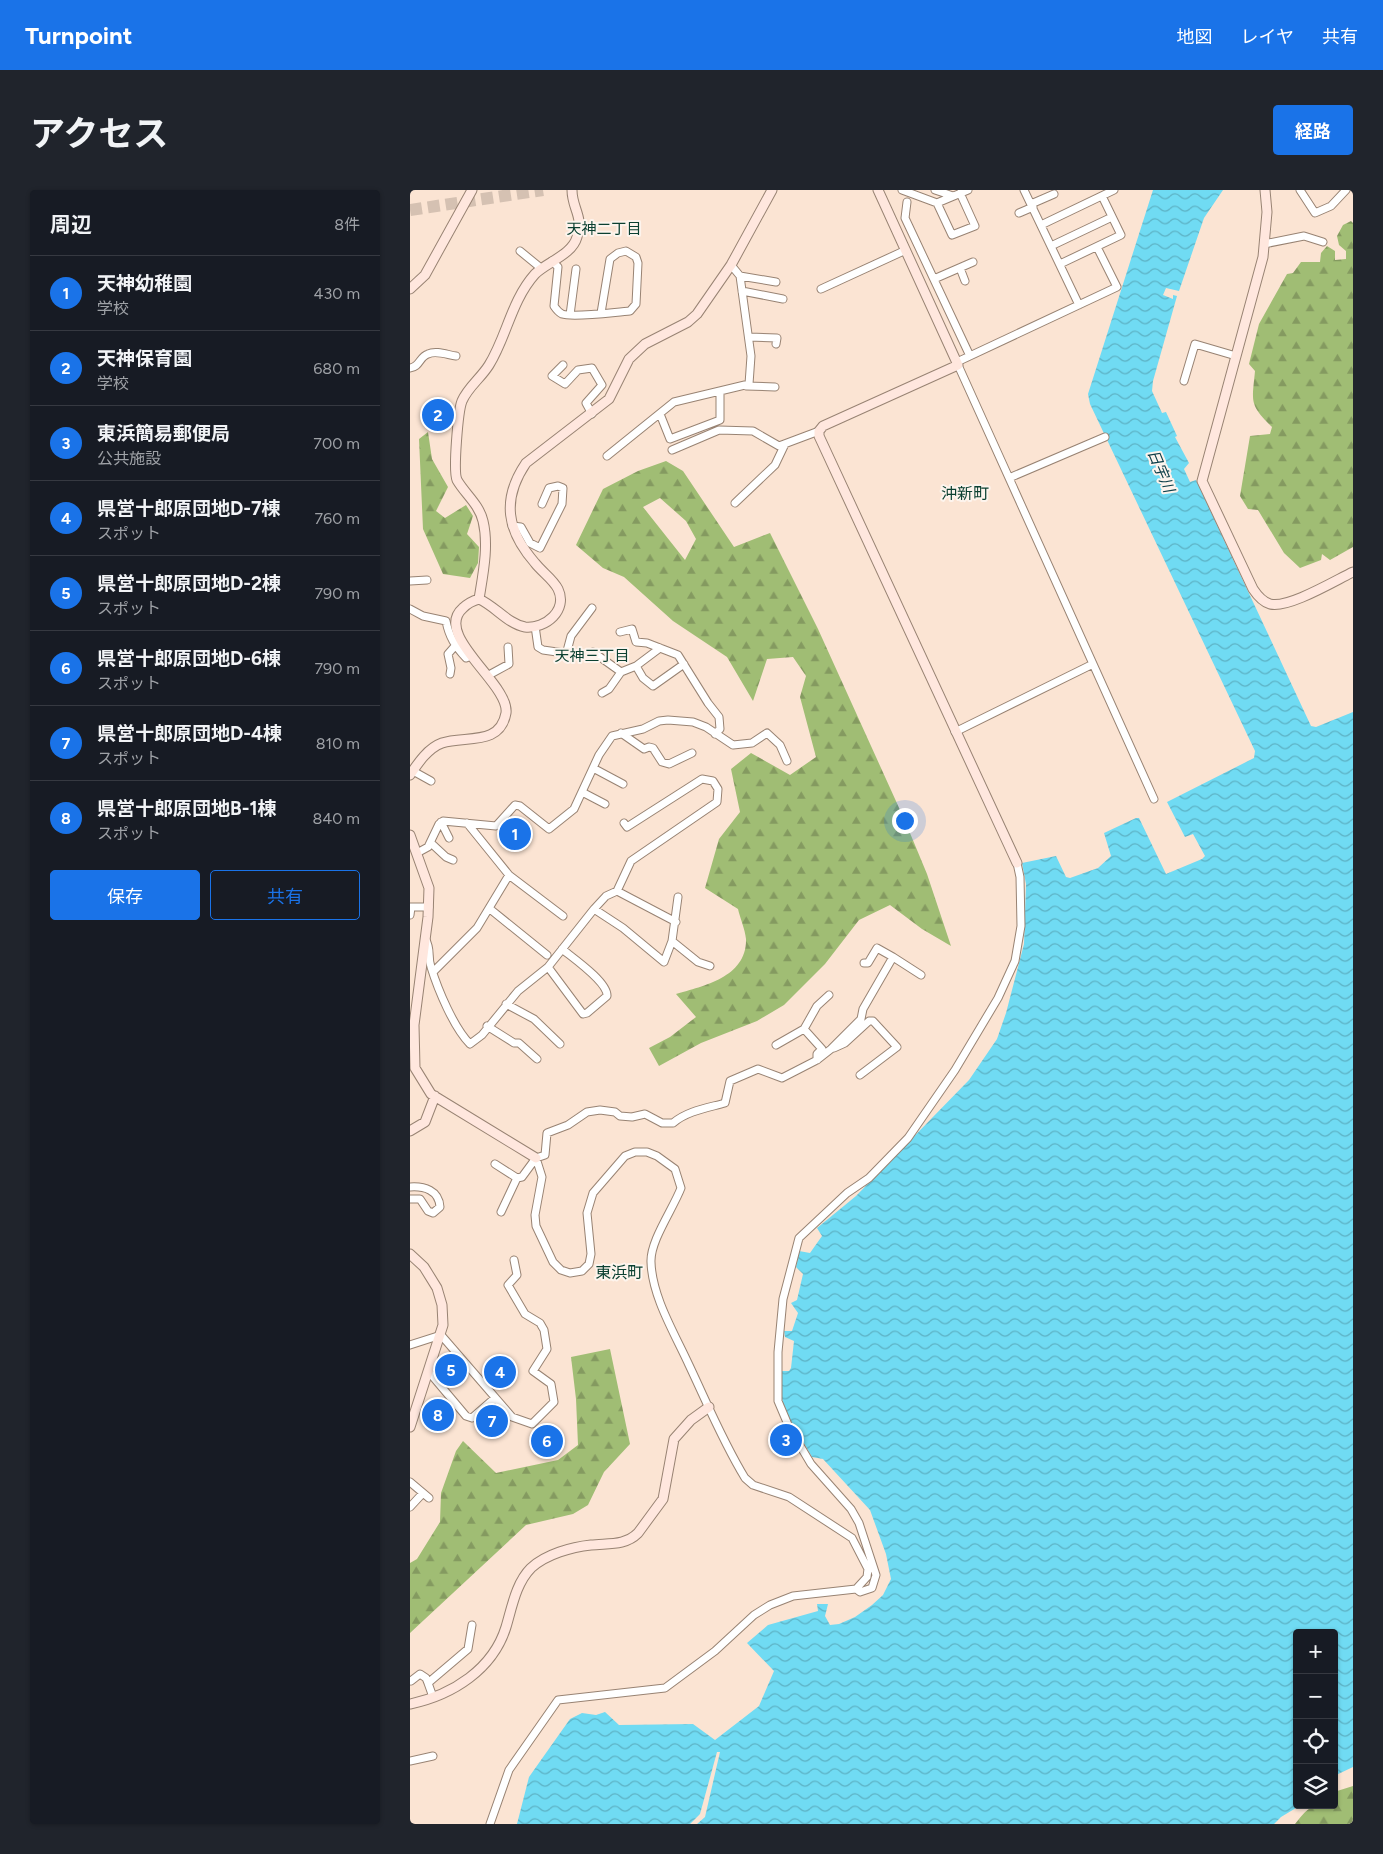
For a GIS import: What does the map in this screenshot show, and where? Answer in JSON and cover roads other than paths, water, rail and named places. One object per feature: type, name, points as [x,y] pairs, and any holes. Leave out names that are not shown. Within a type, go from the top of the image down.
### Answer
[{"type":"street","points":[[410,289],[425,275],[472,190]]},
{"type":"street","points":[[479,599],[484,570],[486,533],[480,510],[456,477],[455,466],[462,402],[467,392],[489,365],[523,290],[542,269],[570,249],[576,240],[580,223],[572,190]]},
{"type":"street","points":[[431,781],[411,773],[424,756],[441,743],[476,740],[495,732],[503,724],[506,705],[461,641],[456,626],[460,610],[471,601],[479,599],[514,623],[524,627],[535,626],[554,617],[558,610],[560,595],[558,588],[518,544],[512,526],[510,514],[518,474],[526,463],[610,399],[629,359],[645,344],[688,322],[711,296],[731,265],[772,190]]},
{"type":"street","points":[[879,190],[1154,800]]},
{"type":"street","points":[[902,190],[937,203],[968,190]]},
{"type":"street","points":[[935,190],[956,195],[975,226],[952,235],[937,203]]},
{"type":"street","points":[[1024,190],[1079,305]]},
{"type":"street","points":[[1041,225],[1114,190]]},
{"type":"street","points":[[1265,190],[1267,212],[1263,257],[1202,480],[1253,589],[1258,597],[1269,604],[1277,605],[1293,600],[1353,572]]},
{"type":"street","points":[[1300,190],[1315,213],[1331,206],[1346,190]]},
{"type":"street","points":[[1019,213],[1054,194]]},
{"type":"street","points":[[1060,264],[1120,235],[1102,196]]},
{"type":"street","points":[[907,202],[905,218],[970,356]]},
{"type":"street","points":[[1051,246],[1112,217]]},
{"type":"street","points":[[1264,244],[1304,236],[1323,242]]},
{"type":"street","points":[[672,450],[719,430],[753,431],[779,446],[818,431],[823,426],[958,364],[970,356],[1117,287],[1097,247]]},
{"type":"street","points":[[821,289],[906,250]]},
{"type":"street","points":[[520,251],[542,269]]},
{"type":"street","points":[[552,261],[558,267],[554,306],[562,314],[570,315],[602,313],[630,311],[636,304],[638,263],[630,253],[618,252],[610,259],[602,313]]},
{"type":"street","points":[[934,279],[973,262]]},
{"type":"street","points":[[608,456],[674,402],[749,384],[751,362],[740,276],[731,265]]},
{"type":"street","points":[[960,268],[966,281]]},
{"type":"street","points":[[570,315],[576,269]]},
{"type":"street","points":[[740,276],[776,282]]},
{"type":"street","points":[[742,291],[783,300]]},
{"type":"street","points":[[748,337],[777,338],[776,344]]},
{"type":"street","points":[[1184,381],[1195,344],[1236,356]]},
{"type":"street","points":[[410,368],[418,365],[428,354],[436,352],[456,356]]},
{"type":"street","points":[[563,365],[552,376],[565,384],[578,370],[592,368],[602,385],[586,403],[592,414]]},
{"type":"street","points":[[742,386],[775,387]]},
{"type":"street","points":[[660,414],[670,439],[699,429],[720,420],[720,391]]},
{"type":"street","points":[[490,1824],[509,1770],[558,1700],[666,1688],[715,1651],[754,1615],[770,1605],[793,1596],[856,1589],[860,1592],[865,1592],[872,1588],[876,1575],[859,1524],[851,1509],[811,1464],[789,1427],[778,1401],[778,1352],[784,1299],[799,1238],[847,1193],[868,1178],[908,1138],[955,1070],[998,998],[1015,961],[1021,926],[1020,878],[1016,863],[818,431]]},
{"type":"street","points":[[1010,478],[1105,437]]},
{"type":"street","points":[[735,502],[776,466],[785,444]]},
{"type":"street","points":[[512,526],[521,527],[530,543],[540,548],[562,504],[563,488],[558,486],[549,488],[542,504]]},
{"type":"street","points":[[410,581],[427,580]]},
{"type":"street","points":[[535,626],[538,648],[564,653],[567,651],[571,636],[592,608]]},
{"type":"street","points":[[410,609],[422,616],[446,621],[449,636],[455,646],[466,658],[472,656]]},
{"type":"street","points":[[620,632],[632,629],[636,642],[647,643],[678,655],[708,703],[720,717],[720,729],[715,734]]},
{"type":"street","points":[[450,674],[451,668],[448,654],[455,646]]},
{"type":"street","points":[[487,676],[509,664],[508,647]]},
{"type":"street","points":[[602,693],[609,689],[621,672],[636,666],[660,648]]},
{"type":"street","points":[[593,652],[621,672]]},
{"type":"street","points":[[636,666],[643,678],[653,686],[684,664]]},
{"type":"street","points":[[955,732],[1093,664]]},
{"type":"street","points":[[431,843],[441,822],[448,820],[496,826],[515,805],[520,806],[549,829],[574,809],[593,768],[612,736],[621,732],[643,729],[659,721],[693,722],[725,742],[741,745],[752,743],[767,733],[780,745],[787,761]]},
{"type":"street","points":[[621,732],[644,749],[649,746],[653,748],[662,762],[669,764],[692,752]]},
{"type":"street","points":[[593,768],[622,784]]},
{"type":"street","points":[[425,938],[431,949],[430,960],[433,972],[462,1036],[470,1044],[482,1035],[487,1026],[526,983],[548,967],[594,908],[606,896],[617,891],[631,861],[717,802],[718,789],[713,781],[702,778],[627,827],[624,823]]},
{"type":"street","points":[[582,792],[605,804]]},
{"type":"street","points":[[441,822],[449,838]]},
{"type":"street","points":[[466,823],[509,875],[563,916]]},
{"type":"street","points":[[454,860],[446,857],[431,843],[412,845],[430,888],[415,1012],[413,1053],[419,1077],[435,1096],[536,1158],[542,1178],[534,1215],[536,1226],[553,1262],[561,1270],[570,1272],[582,1271],[589,1264],[592,1254],[587,1213],[593,1193],[625,1156],[635,1152],[647,1152],[657,1156],[675,1169],[681,1188],[655,1242],[651,1262],[662,1305],[737,1464],[749,1482],[789,1498],[852,1538],[868,1570],[867,1576],[856,1589]]},
{"type":"street","points":[[433,972],[477,928],[509,875]]},
{"type":"street","points":[[617,891],[676,922]]},
{"type":"street","points":[[594,908],[623,928],[664,962],[672,941],[678,898]]},
{"type":"street","points":[[410,915],[411,907],[429,907]]},
{"type":"street","points":[[490,909],[547,955]]},
{"type":"street","points":[[672,941],[698,962],[710,966]]},
{"type":"street","points":[[864,963],[868,963],[877,948],[921,975]]},
{"type":"street","points":[[548,967],[582,1014],[587,1013],[607,996],[600,980],[562,949]]},
{"type":"street","points":[[501,1212],[517,1178],[522,1177],[536,1158],[545,1155],[547,1132],[568,1125],[587,1112],[600,1110],[615,1112],[620,1116],[632,1117],[645,1114],[662,1123],[673,1123],[679,1118],[697,1111],[725,1103],[730,1081],[746,1072],[758,1069],[782,1078],[817,1060],[861,1019],[863,1009],[892,957]]},
{"type":"street","points":[[776,1046],[804,1029],[813,1012],[829,995]]},
{"type":"street","points":[[506,1004],[534,1019],[560,1044]]},
{"type":"street","points":[[831,1049],[845,1043],[869,1021],[873,1021],[897,1047],[860,1075]]},
{"type":"street","points":[[487,1026],[514,1043],[519,1043],[537,1059]]},
{"type":"street","points":[[804,1029],[822,1049],[817,1054],[817,1060]]},
{"type":"street","points":[[410,1131],[425,1122],[435,1096]]},
{"type":"street","points":[[495,1164],[517,1178]]},
{"type":"street","points":[[410,1187],[423,1186],[430,1189],[440,1207],[433,1213],[428,1211],[420,1199],[410,1199]]},
{"type":"street","points":[[410,1254],[424,1266],[438,1288],[442,1304],[443,1325],[410,1427]]},
{"type":"street","points":[[441,1335],[512,1417],[532,1424],[552,1406],[554,1402],[551,1384],[533,1371],[547,1350],[544,1330],[540,1323],[525,1314],[508,1285],[517,1275],[514,1260]]},
{"type":"street","points":[[410,1345],[441,1335]]},
{"type":"street","points":[[429,1372],[466,1416],[472,1418],[495,1398]]},
{"type":"street","points":[[410,1704],[433,1697],[477,1673],[494,1654],[503,1636],[519,1587],[532,1566],[570,1549],[622,1542],[638,1533],[663,1499],[674,1439],[691,1420],[709,1407]]},
{"type":"street","points":[[410,1482],[426,1495],[410,1507]]},
{"type":"street","points":[[428,1683],[468,1649],[472,1625]]},
{"type":"street","points":[[411,1681],[420,1674],[426,1678],[433,1697]]},
{"type":"street","points":[[410,1761],[434,1756]]},
{"type":"water","name":"日宇川","points":[[1153,190],[1223,190],[1204,218],[1179,291],[1166,288],[1163,295],[1173,299],[1173,295],[1177,296],[1153,381],[1152,391],[1162,413],[1166,412],[1177,436],[1175,437],[1189,463],[1184,469],[1190,482],[1196,480],[1311,726],[1316,727],[1353,712],[1353,1767],[1338,1774],[1338,1629],[1293,1629],[1294,1809],[1274,1824],[517,1824],[529,1777],[570,1719],[582,1713],[596,1715],[605,1712],[619,1725],[693,1724],[715,1740],[759,1706],[774,1671],[747,1643],[768,1625],[818,1611],[817,1604],[828,1604],[825,1616],[830,1625],[839,1624],[855,1617],[883,1595],[891,1579],[886,1554],[870,1510],[823,1459],[812,1457],[785,1411],[782,1399],[780,1371],[789,1371],[791,1368],[794,1341],[785,1337],[784,1331],[792,1331],[798,1313],[791,1303],[797,1300],[803,1274],[796,1267],[799,1251],[810,1253],[822,1236],[817,1228],[856,1196],[969,1080],[997,1039],[1006,1013],[1024,944],[1026,884],[1022,863],[1056,856],[1066,877],[1070,878],[1098,868],[1111,856],[1104,833],[1136,818],[1139,818],[1166,874],[1202,859],[1205,856],[1193,834],[1185,837],[1167,802],[1254,758],[1255,751],[1090,404],[1088,394]]},
{"type":"tunnel","points":[[410,210],[543,190]]},
{"type":"place","name":"天神保育園","points":[[438,415]]},
{"type":"place","name":"天神幼稚園","points":[[515,834]]},
{"type":"place","name":"県営十郎原団地D-2棟","points":[[451,1370]]},
{"type":"place","name":"県営十郎原団地D-7棟","points":[[500,1372]]},
{"type":"place","name":"県営十郎原団地B-1棟","points":[[438,1415]]},
{"type":"place","name":"県営十郎原団地D-4棟","points":[[492,1421]]},
{"type":"place","name":"東浜簡易郵便局","points":[[786,1440]]},
{"type":"place","name":"県営十郎原団地D-6棟","points":[[547,1441]]},
{"type":"district","name":"天神二丁目","points":[[604,229]]},
{"type":"district","name":"沖新町","points":[[965,493]]},
{"type":"district","name":"天神三丁目","points":[[592,656]]},
{"type":"district","name":"東浜町","points":[[619,1272]]}]
